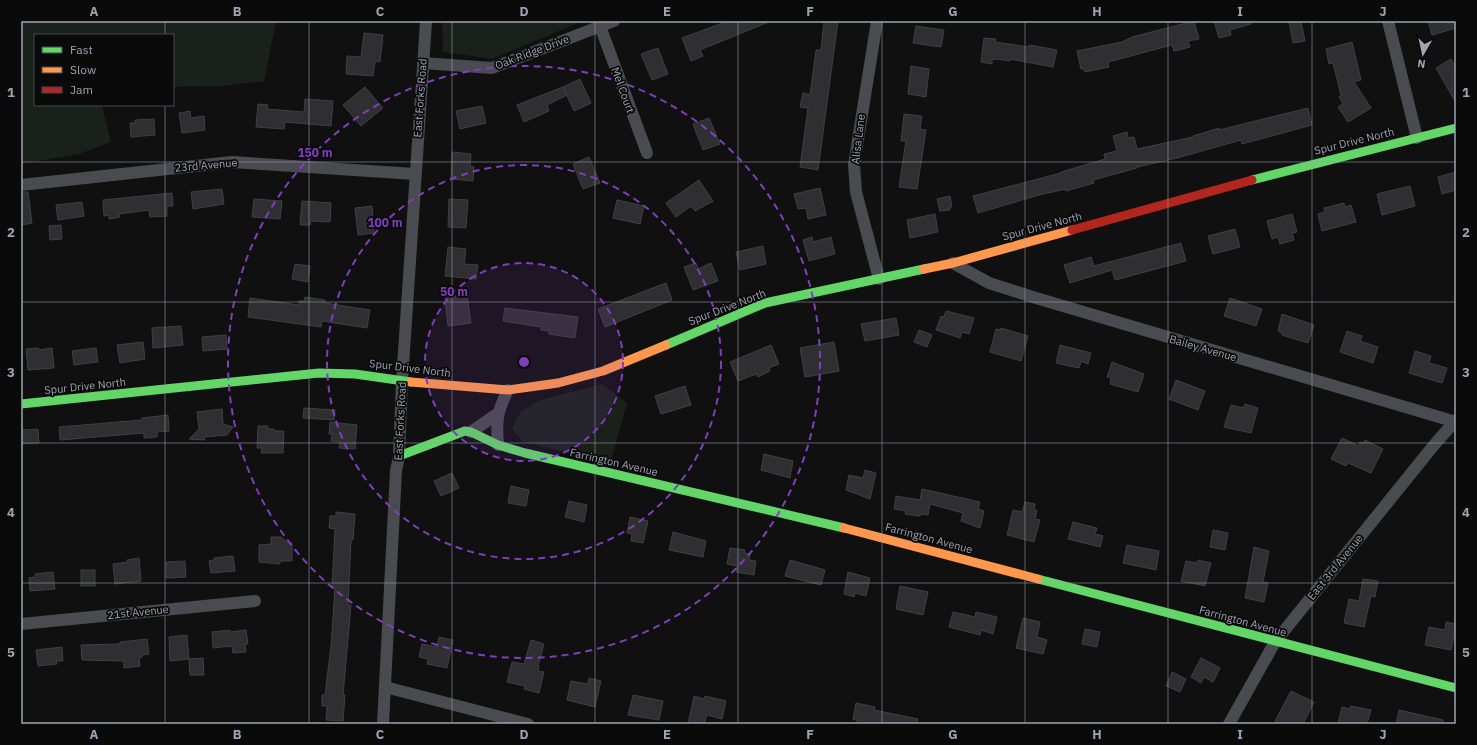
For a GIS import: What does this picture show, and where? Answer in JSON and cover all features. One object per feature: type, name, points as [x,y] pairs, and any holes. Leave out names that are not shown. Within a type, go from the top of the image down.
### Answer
[{"type":"street","name":"Oak Ridge Drive","points":[[423,64],[492,68],[614,21]]},
{"type":"street","name":"Alisa Lane","points":[[877,21],[854,165],[856,192],[879,279]]},
{"type":"street","points":[[1388,21],[1417,138]]},
{"type":"street","name":"East Forks Road","points":[[383,724],[395,478],[399,456],[402,381],[426,22]]},
{"type":"street","name":"Mel Court","points":[[600,26],[647,153]]},
{"type":"street","name":"Spur Drive North","points":[[21,404],[319,373],[355,374],[402,381],[508,390],[558,383],[603,371],[765,303],[953,263],[1286,170],[1456,128]]},
{"type":"street","name":"23rd Avenue","points":[[21,185],[232,162],[415,174]]},
{"type":"street","name":"Bailey Avenue","points":[[953,263],[989,283],[1036,298],[1455,421]]},
{"type":"street","points":[[498,445],[496,424],[497,414],[508,390]]},
{"type":"street","points":[[399,456],[459,432],[471,432],[497,414]]},
{"type":"street","name":"East 3rd Avenue","points":[[1229,724],[1275,642],[1455,421]]},
{"type":"street","name":"Farrington Avenue","points":[[471,432],[498,445],[525,454],[839,527],[1456,688]]},
{"type":"street","name":"21st Avenue","points":[[21,624],[254,601]]},
{"type":"street","points":[[385,687],[528,724]]},
{"type":"shaded area","points":[[21,21],[276,21],[264,81],[222,86],[174,87],[174,34],[34,34],[34,106],[102,106],[111,142],[79,154],[21,164]]},
{"type":"shaded area","points":[[442,21],[578,21],[578,23],[492,59],[443,52]]},
{"type":"shaded area","points":[[602,384],[627,403],[610,464],[522,441],[512,429],[521,411],[540,400]]},
{"type":"building","points":[[728,21],[771,21],[700,50],[703,56],[691,61],[682,38]]},
{"type":"building","points":[[824,21],[838,21],[818,170],[800,167],[808,108],[800,107],[803,93],[810,95],[816,50],[821,50]]},
{"type":"building","points":[[1194,21],[1199,39],[1188,41],[1190,47],[1174,51],[1172,45],[1108,62],[1109,67],[1085,72],[1084,69],[1081,69],[1077,51],[1122,42],[1132,37]]},
{"type":"building","points":[[1214,21],[1250,21],[1251,24],[1230,30],[1231,35],[1219,38]]},
{"type":"building","points":[[1289,21],[1301,21],[1305,41],[1293,43]]},
{"type":"building","points":[[1428,21],[1456,21],[1456,28],[1432,35]]},
{"type":"building","points":[[916,26],[944,30],[941,47],[913,43]]},
{"type":"building","points":[[364,33],[383,35],[380,62],[375,61],[373,76],[346,74],[347,56],[361,57]]},
{"type":"building","points":[[984,38],[996,39],[995,42],[1029,47],[1029,45],[1057,50],[1053,67],[1010,59],[1010,61],[996,59],[992,60],[992,64],[981,62]]},
{"type":"building","points":[[1352,42],[1361,80],[1354,82],[1371,108],[1348,122],[1338,107],[1343,104],[1339,97],[1341,95],[1333,63],[1329,64],[1326,49]]},
{"type":"building","points":[[658,48],[668,74],[652,80],[641,54]]},
{"type":"building","points":[[1451,59],[1456,68],[1456,103],[1436,68]]},
{"type":"building","points":[[911,66],[929,69],[926,97],[908,94]]},
{"type":"building","points":[[580,79],[591,103],[574,111],[563,87]]},
{"type":"building","points":[[365,87],[383,108],[361,126],[343,105]]},
{"type":"building","points":[[563,87],[567,95],[547,105],[549,111],[524,122],[517,105]]},
{"type":"building","points":[[305,99],[333,101],[331,126],[285,122],[284,129],[256,127],[258,104],[268,105],[267,109],[304,112]]},
{"type":"building","points":[[482,106],[486,123],[460,129],[456,111]]},
{"type":"building","points":[[1308,108],[1312,125],[1242,144],[1241,140],[1177,158],[1137,167],[1093,180],[1094,183],[1066,191],[1066,189],[1039,195],[978,213],[973,196],[1061,173],[1105,159],[1104,154],[1117,151],[1113,136],[1127,132],[1128,138],[1134,137],[1137,149],[1193,137],[1219,128],[1219,130]]},
{"type":"building","points":[[190,111],[191,118],[204,116],[205,130],[182,133],[179,113]]},
{"type":"building","points":[[904,114],[922,116],[920,129],[926,130],[917,189],[899,187],[906,141],[901,141]]},
{"type":"building","points":[[709,118],[720,144],[703,150],[693,124]]},
{"type":"building","points":[[154,119],[155,135],[131,137],[130,123],[135,123],[135,120]]},
{"type":"building","points":[[452,152],[471,154],[470,166],[474,167],[473,181],[451,179]]},
{"type":"building","points":[[589,157],[600,183],[583,189],[573,164]]},
{"type":"building","points":[[1456,172],[1456,190],[1442,194],[1438,177]]},
{"type":"building","points":[[699,180],[713,201],[695,211],[691,206],[676,217],[666,203]]},
{"type":"building","points":[[1410,186],[1415,206],[1382,215],[1377,194]]},
{"type":"building","points":[[820,188],[826,215],[808,219],[806,208],[798,209],[794,194]]},
{"type":"building","points":[[222,189],[224,204],[193,209],[191,192]]},
{"type":"building","points":[[21,192],[28,192],[32,223],[21,225]]},
{"type":"building","points":[[172,193],[173,206],[167,206],[167,216],[150,217],[149,210],[119,214],[120,217],[109,219],[109,215],[104,216],[103,200]]},
{"type":"building","points":[[950,196],[952,207],[950,207],[950,210],[940,211],[937,199]]},
{"type":"building","points":[[254,199],[282,201],[280,219],[252,217]]},
{"type":"building","points":[[449,199],[468,200],[466,228],[448,227]]},
{"type":"building","points":[[617,200],[644,206],[640,224],[613,218]]},
{"type":"building","points":[[302,201],[331,203],[330,222],[311,221],[310,225],[300,225]]},
{"type":"building","points":[[82,202],[84,216],[58,220],[56,205]]},
{"type":"building","points":[[1344,203],[1345,207],[1351,205],[1356,222],[1322,231],[1318,214],[1325,212],[1324,208]]},
{"type":"building","points":[[372,206],[374,233],[358,235],[355,208]]},
{"type":"building","points":[[935,214],[938,232],[910,238],[907,220]]},
{"type":"building","points":[[1292,214],[1297,232],[1292,233],[1294,240],[1280,244],[1278,237],[1272,239],[1267,221]]},
{"type":"building","points":[[61,225],[62,239],[50,240],[49,226]]},
{"type":"building","points":[[1235,229],[1240,247],[1213,254],[1208,236]]},
{"type":"building","points":[[812,237],[813,242],[831,237],[835,254],[809,261],[803,240]]},
{"type":"building","points":[[1181,243],[1186,261],[1115,280],[1112,270],[1070,283],[1064,265],[1091,257],[1094,266]]},
{"type":"building","points":[[763,246],[766,264],[740,270],[736,252]]},
{"type":"building","points":[[448,247],[466,249],[464,264],[478,265],[476,279],[445,276]]},
{"type":"building","points":[[696,263],[698,269],[711,263],[718,281],[693,290],[684,267]]},
{"type":"building","points":[[295,264],[310,266],[308,282],[292,279]]},
{"type":"building","points":[[666,283],[672,300],[605,327],[598,309]]},
{"type":"building","points":[[467,295],[471,323],[448,326],[445,298]]},
{"type":"building","points":[[305,297],[325,300],[325,303],[370,310],[367,328],[322,321],[321,327],[248,317],[250,298],[299,305],[299,301],[304,301]]},
{"type":"building","points":[[1230,298],[1262,309],[1256,326],[1224,316]]},
{"type":"building","points":[[505,308],[578,317],[575,338],[549,334],[549,331],[541,330],[541,327],[503,321]]},
{"type":"building","points":[[946,311],[974,318],[969,334],[962,332],[960,338],[936,330],[941,316],[944,317]]},
{"type":"building","points":[[1282,314],[1314,325],[1308,343],[1282,335],[1282,333],[1278,331]]},
{"type":"building","points":[[896,318],[899,335],[865,341],[861,324]]},
{"type":"building","points":[[181,326],[183,345],[153,348],[152,328]]},
{"type":"building","points":[[1001,328],[1028,336],[1021,361],[990,352],[996,329],[1001,330]]},
{"type":"building","points":[[919,330],[932,335],[927,347],[914,342]]},
{"type":"building","points":[[1347,331],[1362,336],[1360,341],[1378,347],[1373,363],[1340,352]]},
{"type":"building","points":[[226,335],[227,349],[203,351],[202,337]]},
{"type":"building","points":[[143,342],[145,359],[120,363],[117,345]]},
{"type":"building","points":[[834,342],[839,371],[805,377],[800,348]]},
{"type":"building","points":[[771,345],[779,364],[769,368],[770,371],[758,377],[756,374],[738,381],[730,362]]},
{"type":"building","points":[[1060,345],[1091,353],[1088,364],[1081,361],[1079,368],[1056,363]]},
{"type":"building","points":[[38,348],[39,350],[52,348],[54,368],[28,370],[26,349]]},
{"type":"building","points":[[96,348],[98,362],[74,365],[72,351]]},
{"type":"building","points":[[1415,351],[1431,356],[1429,363],[1447,368],[1442,383],[1409,373]]},
{"type":"building","points":[[1112,362],[1144,374],[1138,392],[1110,384],[1111,378],[1107,377]]},
{"type":"building","points":[[1176,380],[1205,391],[1198,410],[1169,399]]},
{"type":"building","points":[[685,386],[691,405],[661,414],[655,396]]},
{"type":"building","points":[[1245,404],[1258,408],[1251,433],[1224,427],[1231,405],[1243,408]]},
{"type":"building","points":[[304,408],[335,410],[334,420],[303,418]]},
{"type":"building","points":[[222,409],[223,424],[233,427],[227,435],[204,437],[205,440],[189,439],[199,429],[197,412]]},
{"type":"building","points":[[168,415],[169,431],[157,432],[157,437],[144,438],[144,433],[60,440],[59,427],[142,420],[142,418]]},
{"type":"building","points":[[330,422],[357,425],[355,449],[339,448],[340,442],[331,441],[332,434],[329,434]]},
{"type":"building","points":[[258,426],[268,426],[268,429],[274,429],[274,431],[284,431],[283,453],[261,453],[262,448],[257,448]]},
{"type":"building","points":[[38,429],[39,443],[21,444],[21,430]]},
{"type":"building","points":[[1342,438],[1359,446],[1360,442],[1363,443],[1365,440],[1383,449],[1371,473],[1348,463],[1346,466],[1331,459]]},
{"type":"building","points":[[764,454],[793,461],[790,478],[761,470]]},
{"type":"building","points":[[865,470],[876,473],[870,499],[846,490],[849,475],[863,478]]},
{"type":"building","points":[[452,473],[459,488],[441,496],[434,481]]},
{"type":"building","points":[[511,486],[529,490],[526,506],[508,503]]},
{"type":"building","points":[[922,489],[980,502],[978,509],[984,511],[980,528],[961,521],[963,513],[930,504],[928,515],[921,514],[920,516],[905,514],[906,511],[894,509],[896,496],[920,500]]},
{"type":"building","points":[[569,501],[587,505],[584,522],[565,517]]},
{"type":"building","points":[[1025,502],[1035,504],[1034,510],[1037,510],[1035,519],[1040,520],[1034,542],[1007,535],[1013,510],[1022,512]]},
{"type":"building","points":[[336,512],[355,514],[353,540],[351,540],[348,605],[351,605],[343,695],[345,695],[343,721],[326,720],[327,706],[322,706],[322,695],[325,695],[331,646],[335,588],[332,588],[335,529],[329,528],[330,516],[336,516]]},
{"type":"building","points":[[630,517],[648,521],[643,543],[631,541],[632,534],[627,533]]},
{"type":"building","points":[[1073,522],[1097,528],[1095,534],[1103,536],[1100,547],[1068,539]]},
{"type":"building","points":[[1213,530],[1228,533],[1225,550],[1210,547]]},
{"type":"building","points":[[673,532],[706,541],[703,557],[669,550]]},
{"type":"building","points":[[271,537],[281,537],[288,543],[292,543],[292,561],[280,561],[280,564],[259,562],[259,545],[271,544]]},
{"type":"building","points":[[1127,545],[1159,551],[1156,570],[1123,563]]},
{"type":"building","points":[[1254,547],[1269,551],[1263,582],[1268,583],[1264,602],[1245,598]]},
{"type":"building","points":[[730,548],[745,550],[744,553],[750,554],[749,560],[756,561],[754,575],[736,572],[737,566],[727,564]]},
{"type":"building","points":[[233,556],[235,571],[211,573],[209,561],[214,560],[214,558]]},
{"type":"building","points":[[139,558],[141,581],[115,584],[113,564],[128,562],[127,560]]},
{"type":"building","points":[[790,560],[825,570],[821,585],[785,576]]},
{"type":"building","points":[[1198,560],[1211,563],[1205,586],[1181,581],[1186,561],[1197,563]]},
{"type":"building","points":[[185,561],[186,577],[166,578],[166,562]]},
{"type":"building","points":[[81,570],[95,570],[95,586],[81,586]]},
{"type":"building","points":[[53,572],[55,589],[30,591],[29,578],[35,577],[35,574]]},
{"type":"building","points":[[848,572],[870,578],[866,596],[855,593],[854,597],[844,594]]},
{"type":"building","points":[[1363,579],[1378,581],[1375,597],[1371,596],[1364,627],[1344,623],[1349,599],[1359,601]]},
{"type":"building","points":[[900,586],[928,592],[923,615],[896,609]]},
{"type":"building","points":[[953,612],[975,617],[976,612],[997,617],[993,634],[981,630],[980,635],[949,627]]},
{"type":"building","points":[[1023,618],[1040,622],[1037,637],[1047,640],[1043,654],[1016,648]]},
{"type":"building","points":[[1446,622],[1456,624],[1451,650],[1425,645],[1429,627],[1445,630]]},
{"type":"building","points":[[1085,629],[1100,632],[1097,647],[1082,644]]},
{"type":"building","points":[[230,630],[230,632],[246,630],[248,644],[245,644],[246,652],[233,653],[232,646],[213,648],[212,632]]},
{"type":"building","points":[[187,635],[189,659],[170,661],[169,637]]},
{"type":"building","points":[[439,637],[453,640],[447,668],[427,664],[428,659],[419,657],[422,644],[437,647]]},
{"type":"building","points":[[147,639],[149,654],[141,655],[142,657],[139,658],[140,666],[124,668],[124,661],[82,660],[81,645],[120,644],[120,642]]},
{"type":"building","points":[[531,640],[544,644],[538,666],[538,671],[544,672],[539,693],[524,689],[525,686],[507,682],[512,662],[524,664]]},
{"type":"building","points":[[62,647],[63,661],[56,661],[57,664],[38,666],[36,650]]},
{"type":"building","points":[[203,658],[204,675],[190,675],[189,659]]},
{"type":"building","points":[[1201,658],[1220,668],[1213,682],[1204,677],[1201,683],[1191,677]]},
{"type":"building","points":[[1172,672],[1186,679],[1180,692],[1166,686]]},
{"type":"building","points":[[589,678],[601,681],[595,707],[567,700],[571,681],[588,684]]},
{"type":"building","points":[[1291,691],[1314,702],[1303,724],[1281,724],[1275,721]]},
{"type":"building","points":[[633,695],[663,701],[659,720],[628,715]]},
{"type":"building","points":[[694,696],[704,699],[705,696],[726,701],[722,719],[707,715],[704,724],[688,724]]},
{"type":"building","points":[[856,703],[875,707],[874,710],[918,719],[917,724],[857,724],[858,721],[853,719]]},
{"type":"building","points":[[1351,706],[1371,710],[1367,724],[1338,724],[1342,707],[1350,709]]},
{"type":"building","points":[[1399,710],[1443,720],[1442,724],[1396,724]]},
{"type":"traffic: fast","points":[[1252,180],[1456,128]]},
{"type":"traffic: fast","points":[[666,345],[765,303],[924,269]]},
{"type":"traffic: fast","points":[[21,404],[319,373],[355,374],[411,382]]},
{"type":"traffic: fast","points":[[399,456],[465,431],[471,432],[498,445],[525,453],[844,528]]},
{"type":"traffic: fast","points":[[1038,579],[1456,688]]},
{"type":"traffic: slow","points":[[924,269],[953,263],[1072,230]]},
{"type":"traffic: slow","points":[[411,382],[508,390],[558,383],[603,371],[666,345]]},
{"type":"traffic: slow","points":[[844,528],[1038,579]]},
{"type":"traffic: jam","points":[[1072,230],[1252,180]]}]
